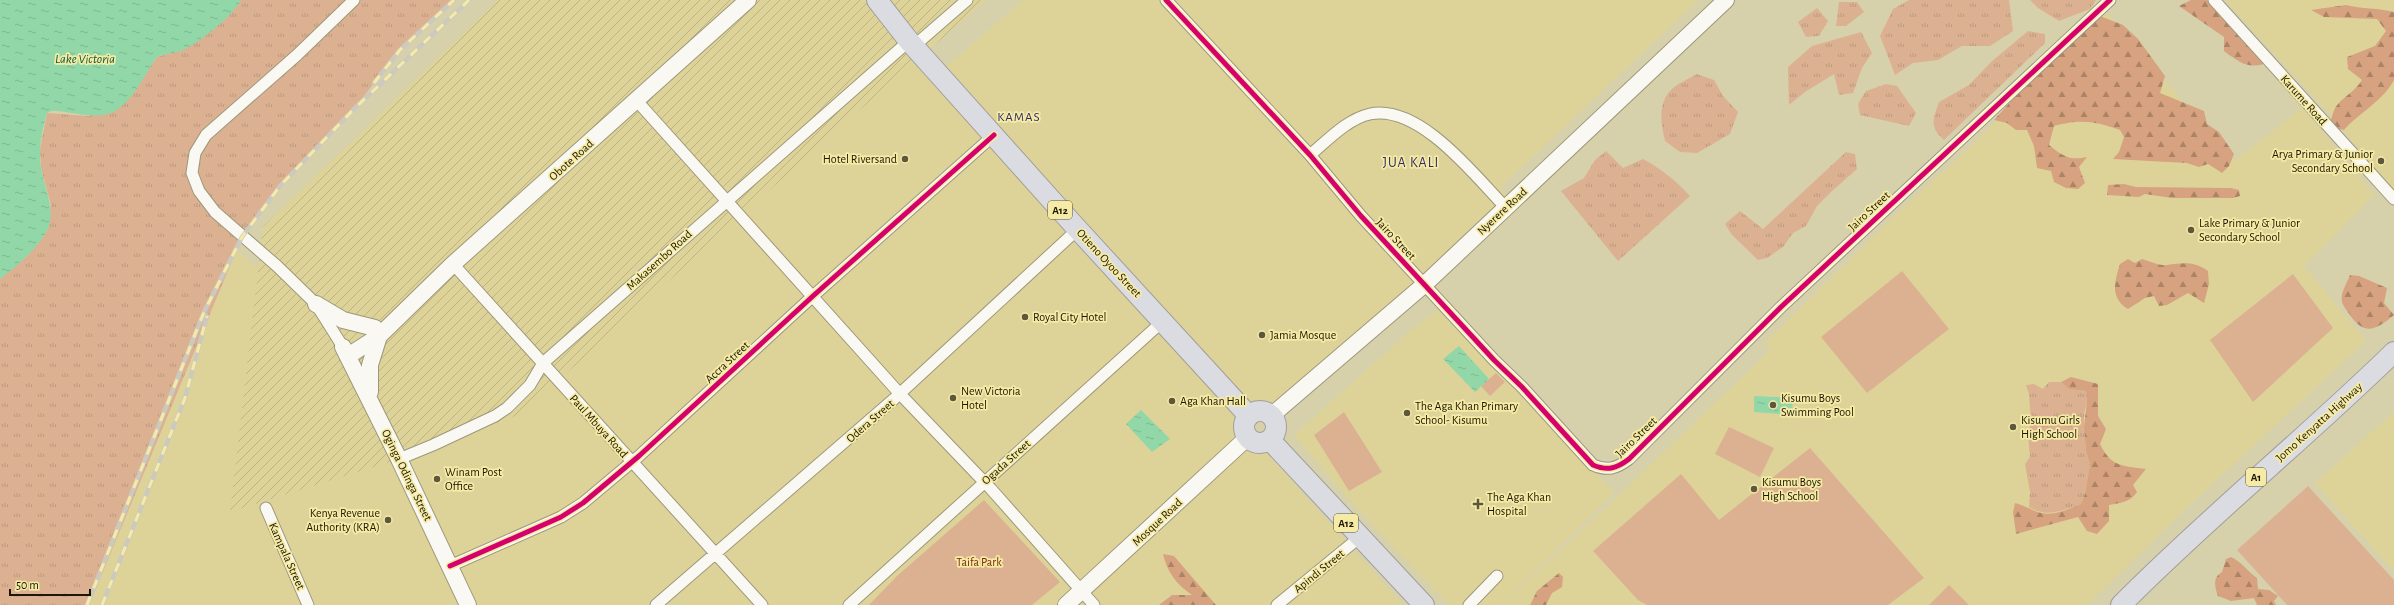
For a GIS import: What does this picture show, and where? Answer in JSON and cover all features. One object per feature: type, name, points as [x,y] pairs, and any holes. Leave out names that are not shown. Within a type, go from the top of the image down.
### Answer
[{"type":"highway","name":"Otieno Oyoo Street","points":[[877,0],[912,43],[1078,229],[1249,416]]},
{"type":"highway","name":"Jomo Kenyatta Highway","points":[[2121,605],[2217,513],[2348,398],[2394,352]]},
{"type":"highway","name":"Jomo Kenyatta Highway","points":[[2134,605],[2394,365]]},
{"type":"highway","points":[[1260,412],[1271,416],[1274,420],[1275,431],[1270,440],[1258,443],[1247,438],[1244,426],[1249,416],[1260,412]]},
{"type":"highway","name":"A12","points":[[1270,440],[1424,605]]},
{"type":"main road","name":"Obote Road","points":[[377,332],[394,319],[453,264],[637,101],[748,0]]},
{"type":"main road","name":"Nyerere Road","points":[[1271,416],[1425,284],[1726,0]]},
{"type":"main road","points":[[316,304],[343,320],[377,332]]},
{"type":"main road","points":[[346,352],[377,332]]},
{"type":"main road","points":[[371,400],[370,365],[377,332]]},
{"type":"main road","name":"Oginga Odinga Street","points":[[346,352],[400,459],[468,605]]},
{"type":"main road","name":"Mosque Road","points":[[1066,605],[1082,592],[1247,438]]},
{"type":"street","points":[[346,352],[316,304],[277,266],[214,212],[199,192],[192,173],[195,153],[206,135],[296,55],[354,0]]},
{"type":"street","name":"Makasembo Road","points":[[400,459],[433,445],[501,412],[530,385],[543,363],[726,201],[912,43],[967,0]]},
{"type":"street","name":"Jairo Street","points":[[1166,0],[1310,155],[1494,360],[1522,387],[1593,465],[1608,469],[1619,467],[1781,307],[2110,0]]},
{"type":"street","name":"Karume Road","points":[[2214,0],[2394,199]]},
{"type":"street","points":[[637,101],[900,394],[984,482],[1094,605]]},
{"type":"street","points":[[1310,155],[1355,120],[1370,114],[1386,114],[1404,119],[1443,143],[1506,208]]},
{"type":"street","name":"Accra Street","points":[[450,566],[561,517],[583,503],[631,463],[813,296],[994,135]]},
{"type":"street","name":"Odera Street","points":[[656,605],[900,394],[1078,229]]},
{"type":"street","name":"Paul Mbuya Road","points":[[453,264],[631,463],[762,605]]},
{"type":"street","name":"Ogada Street","points":[[849,605],[1163,321]]},
{"type":"street","name":"Kampala Street","points":[[266,508],[308,605]]},
{"type":"street","name":"Apindi Street","points":[[1277,605],[1360,537]]},
{"type":"street","points":[[1469,605],[1497,576]]},
{"type":"shaded area","points":[[498,0],[986,0],[824,141],[521,414],[399,459],[230,512],[263,227]]},
{"type":"shaded area","points":[[872,0],[939,73],[1023,0],[1699,0],[1500,187],[1507,196],[1260,425],[1018,162],[1162,321],[1247,432],[1403,605],[63,605],[219,234],[328,332]]},
{"type":"shaded area","points":[[2225,0],[2394,0],[2394,192],[2339,124]]},
{"type":"shaded area","points":[[2107,13],[2234,161],[2302,108],[2374,195],[2304,266],[2366,341],[2194,501],[2087,605],[1503,605],[1770,351],[1766,342],[1904,207],[1967,150]]},
{"type":"shaded area","points":[[1441,308],[1614,492],[1502,605],[1449,605],[1348,498],[1294,435],[1417,325]]},
{"type":"shaded area","points":[[2394,412],[2394,571],[2315,483]]},
{"type":"green space","points":[[239,0],[454,0],[400,50],[353,110],[280,186],[242,237],[89,605],[0,605],[0,279],[26,257],[44,236],[51,205],[41,168],[40,149],[47,113],[89,116],[150,67],[157,57],[181,50]]},
{"type":"green space","points":[[1909,0],[2009,0],[2013,31],[1990,46],[1962,46],[1938,60],[1913,63],[1895,75],[1880,36],[1893,9]]},
{"type":"green space","points":[[2030,0],[2096,0],[2090,9],[2059,21],[2038,8]]},
{"type":"green space","points":[[2191,0],[2207,0],[2215,9],[2242,24],[2276,59],[2255,66],[2238,61],[2224,51],[2224,37],[2179,6]]},
{"type":"green space","points":[[1839,2],[1857,2],[1864,12],[1846,26],[1836,26]]},
{"type":"green space","points":[[2346,5],[2394,12],[2394,80],[2377,101],[2344,130],[2329,127],[2333,113],[2338,104],[2362,80],[2348,69],[2347,57],[2375,46],[2386,31],[2377,19],[2324,17],[2311,10]]},
{"type":"green space","points":[[1817,8],[1828,21],[1819,36],[1806,37],[1798,22]]},
{"type":"green space","points":[[2100,16],[2123,25],[2138,39],[2165,76],[2160,93],[2204,111],[2207,124],[2219,132],[2234,154],[2229,166],[2222,173],[2208,164],[2199,167],[2187,163],[2113,159],[2119,152],[2124,137],[2120,130],[2095,123],[2072,122],[2054,126],[2049,145],[2066,157],[2087,157],[2079,167],[2085,183],[2078,189],[2066,188],[2054,182],[2051,171],[2037,168],[2034,146],[2027,130],[2016,130],[2007,123],[1994,120],[2022,89]]},
{"type":"green space","points":[[2028,31],[2045,34],[2045,43],[1944,140],[1934,127],[1935,113],[1939,102],[1969,85],[1991,62]]},
{"type":"green space","points":[[1861,32],[1872,53],[1862,68],[1853,93],[1839,95],[1834,74],[1805,92],[1789,105],[1788,67],[1812,46]]},
{"type":"green space","points":[[1697,74],[1714,80],[1723,96],[1738,112],[1730,134],[1697,153],[1680,152],[1665,141],[1662,128],[1662,107],[1667,95],[1674,87]]},
{"type":"green space","points":[[1886,84],[1897,86],[1916,113],[1909,126],[1860,115],[1858,104],[1866,91]]},
{"type":"green space","points":[[1606,151],[1623,168],[1643,159],[1668,176],[1690,196],[1618,261],[1561,191],[1584,178],[1595,160]]},
{"type":"green space","points":[[1846,152],[1855,154],[1857,169],[1817,206],[1806,226],[1793,233],[1783,247],[1767,258],[1758,260],[1732,235],[1725,224],[1740,211],[1763,229]]},
{"type":"green space","points":[[2124,184],[2136,187],[2231,188],[2239,190],[2240,196],[2233,198],[2172,198],[2145,194],[2139,197],[2107,195],[2108,185]]},
{"type":"green space","points":[[2128,259],[2135,263],[2142,259],[2161,265],[2193,264],[2203,268],[2208,271],[2209,284],[2204,303],[2188,293],[2167,305],[2159,306],[2154,296],[2145,298],[2128,309],[2118,299],[2115,283],[2120,264]]},
{"type":"green space","points":[[1902,271],[1949,329],[1867,393],[1821,337]]},
{"type":"green space","points":[[2293,274],[2333,328],[2253,402],[2210,340]]},
{"type":"green space","points":[[2350,275],[2359,276],[2387,288],[2384,303],[2394,315],[2377,327],[2366,328],[2356,322],[2342,302],[2343,292]]},
{"type":"green space","points":[[1496,373],[1505,382],[1490,396],[1481,386]]},
{"type":"green space","points":[[2071,377],[2098,384],[2098,416],[2106,429],[2100,444],[2104,452],[2118,464],[2146,469],[2133,485],[2137,492],[2132,498],[2125,502],[2109,505],[2109,521],[2097,534],[2087,531],[2078,517],[2016,534],[2013,512],[2015,503],[2047,514],[2064,511],[2081,504],[2085,494],[2090,464],[2086,451],[2084,427],[2087,401],[2086,391],[2069,389],[2061,382]]},
{"type":"green space","points":[[2049,382],[2061,382],[2069,389],[2086,391],[2087,401],[2084,415],[2084,427],[2086,451],[2090,464],[2085,494],[2081,504],[2061,511],[2048,513],[2029,507],[2030,492],[2025,464],[2030,457],[2028,435],[2031,423],[2029,394],[2026,385],[2034,384],[2043,389]]},
{"type":"green space","points":[[1344,412],[1382,472],[1349,491],[1314,435]]},
{"type":"green space","points":[[1729,427],[1774,448],[1760,477],[1715,454]]},
{"type":"green space","points":[[1810,448],[1924,578],[1888,605],[1647,605],[1638,600],[1593,551],[1681,474],[1719,520]]},
{"type":"green space","points":[[2308,486],[2394,580],[2394,605],[2287,605],[2237,550]]},
{"type":"green space","name":"Taifa Park","points":[[984,500],[1060,582],[1032,605],[869,605],[897,576]]},
{"type":"green space","points":[[1163,554],[1174,556],[1216,605],[1159,605],[1172,595],[1192,595],[1173,578],[1167,567]]},
{"type":"green space","points":[[2231,557],[2238,561],[2257,578],[2258,589],[2269,590],[2278,596],[2274,601],[2276,605],[2257,605],[2254,598],[2231,601],[2218,596],[2215,586],[2217,577],[2222,572],[2226,559]]},
{"type":"green space","points":[[1559,573],[1563,577],[1562,587],[1552,593],[1546,605],[1530,605],[1537,591]]},
{"type":"green space","points":[[1949,585],[1969,605],[1929,605]]},
{"type":"water","name":"Lake Victoria","points":[[0,0],[241,0],[223,21],[196,43],[181,51],[157,57],[135,92],[118,109],[110,113],[100,115],[59,111],[47,113],[42,133],[40,154],[42,175],[50,208],[50,222],[43,237],[30,254],[0,279]]},
{"type":"water","points":[[1459,346],[1489,379],[1475,392],[1443,359]]},
{"type":"water","name":"Kisumu Boys Swimming Pool","points":[[1754,396],[1793,398],[1792,415],[1754,412]]},
{"type":"water","points":[[1141,410],[1170,439],[1152,452],[1126,424]]},
{"type":"railway","points":[[374,83],[400,50],[454,0]]},
{"type":"railway","points":[[87,605],[204,312],[242,237],[280,186],[353,110],[469,0]]},
{"type":"railway","points":[[102,605],[185,398],[207,316]]},
{"type":"cycle path","points":[[1166,0],[1310,155],[1361,216],[1494,360],[1522,387],[1593,465],[1603,468],[1616,467],[1629,459],[1781,307],[2110,0]]},
{"type":"cycle path","points":[[450,566],[561,517],[583,503],[639,456],[813,296],[994,135]]},
{"type":"place","name":"Hotel Riversand","points":[[905,159]]},
{"type":"place","name":"Arya Primary & Junior Secondary School","points":[[2381,161]]},
{"type":"place","name":"Lake Primary & Junior Secondary School","points":[[2191,230]]},
{"type":"place","name":"Royal City Hotel","points":[[1025,317]]},
{"type":"place","name":"Jamia Mosque","points":[[1262,335]]},
{"type":"place","name":"New Victoria Hotel","points":[[953,398]]},
{"type":"place","name":"Aga Khan Hall","points":[[1172,401]]},
{"type":"place","name":"Kisumu Boys Swimming Pool","points":[[1773,405]]},
{"type":"place","name":"The Aga Khan Primary School- Kisumu","points":[[1407,413]]},
{"type":"place","name":"Kisumu Girls High School","points":[[2013,427]]},
{"type":"place","name":"Winam Post Office","points":[[437,479]]},
{"type":"place","name":"Kisumu Boys High School","points":[[1754,489]]},
{"type":"place","name":"The Aga Khan Hospital","points":[[1478,504]]},
{"type":"place","name":"Kenya Revenue Authority (KRA)","points":[[388,520]]},
{"type":"district","name":"KAMAS","points":[[1019,116]]},
{"type":"district","name":"JUA KALI","points":[[1411,162]]}]
